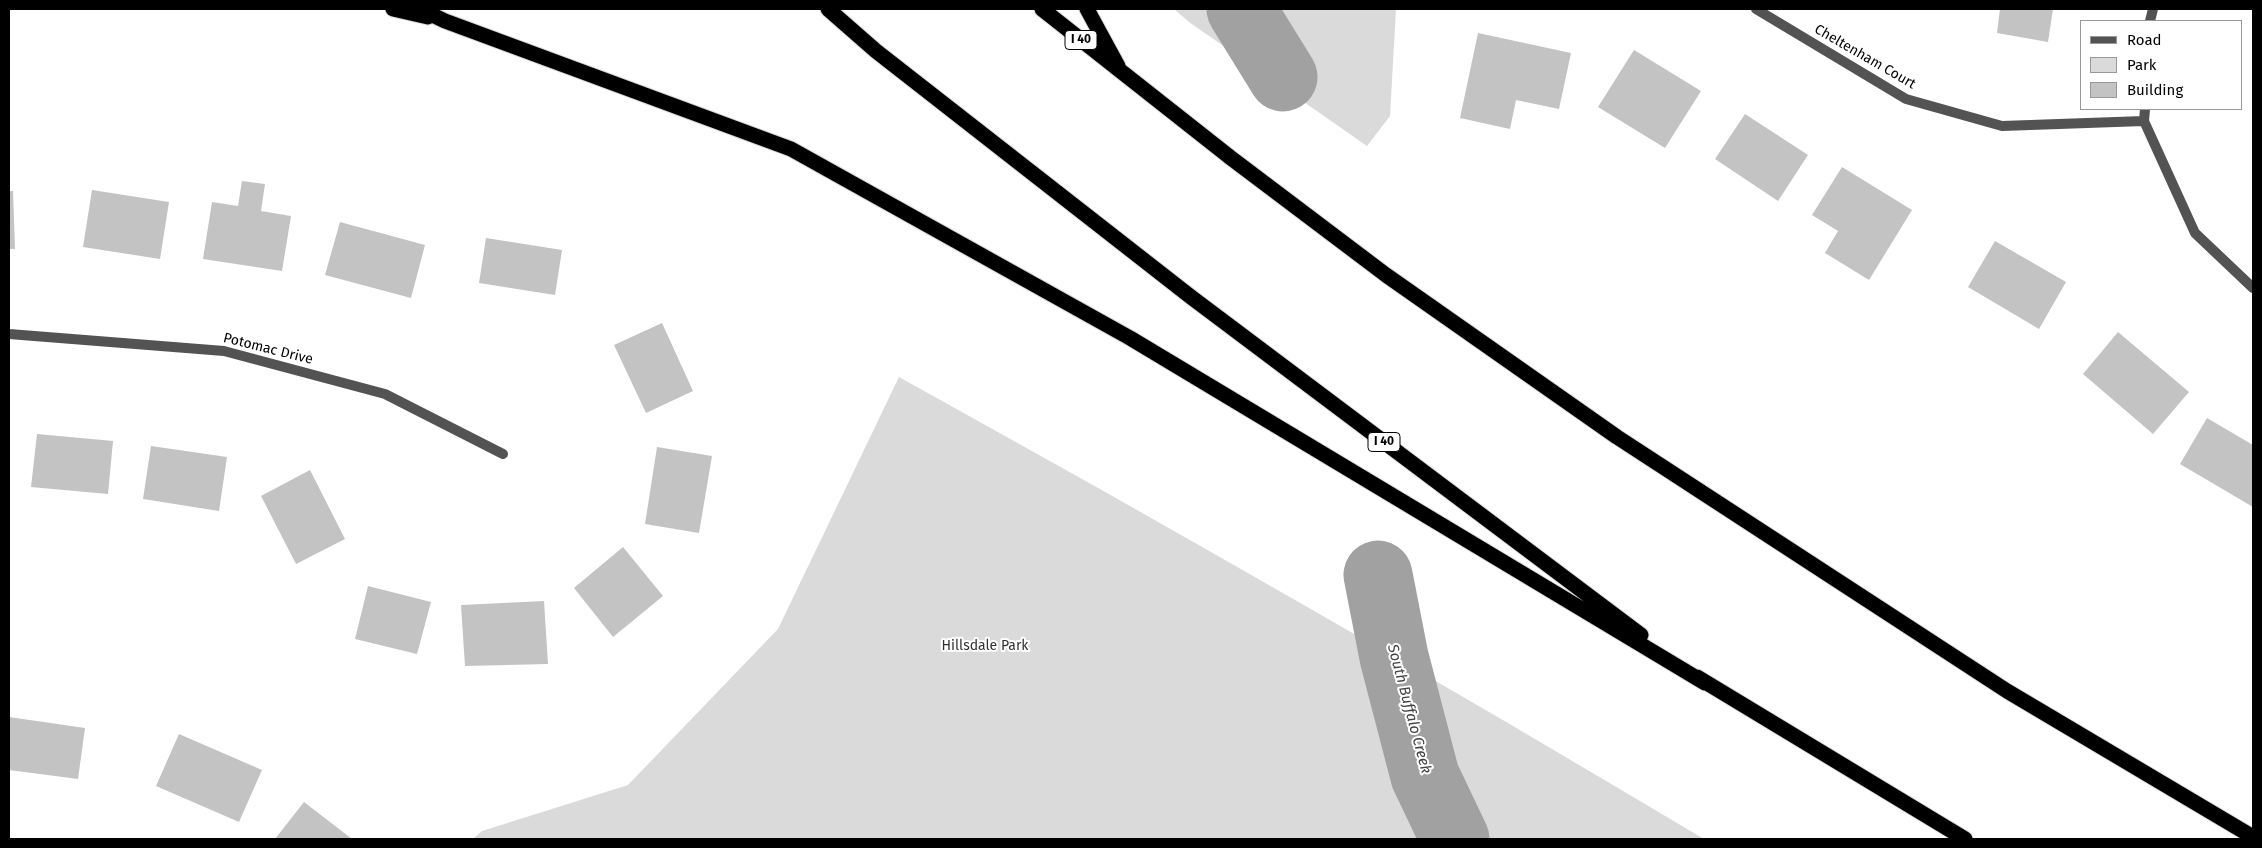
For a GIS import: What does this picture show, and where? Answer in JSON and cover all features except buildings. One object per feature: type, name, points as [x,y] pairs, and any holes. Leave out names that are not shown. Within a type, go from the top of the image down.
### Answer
[{"type":"highway","points":[[393,9],[445,21]]},
{"type":"highway","points":[[420,9],[445,21],[791,150],[1130,338],[1704,683]]},
{"type":"highway","name":"I 40","points":[[828,9],[876,51],[1191,297],[1704,683],[1965,839]]},
{"type":"highway","name":"I 40","points":[[1042,9],[1121,72],[1386,275],[1618,437],[2007,690],[2253,837]]},
{"type":"highway","points":[[1087,9],[1121,72]]},
{"type":"street","name":"Cheltenham Court","points":[[1756,9],[1906,99],[2002,126],[2144,121]]},
{"type":"street","points":[[2145,110],[2144,121],[2195,233],[2253,288]]},
{"type":"street","name":"Potomac Drive","points":[[9,334],[224,351],[386,394],[504,454]]},
{"type":"green space","points":[[1174,9],[1396,9],[1390,116],[1367,146],[1189,22]]},
{"type":"green space","name":"Hillsdale Park","points":[[899,377],[1303,605],[1704,839],[473,839],[482,831],[628,785],[778,629]]},
{"type":"waterway","name":"South Buffalo Creek","points":[[1241,9],[1283,77]]},
{"type":"waterway","name":"South Buffalo Creek","points":[[1378,575],[1394,657],[1425,776],[1455,839]]}]
